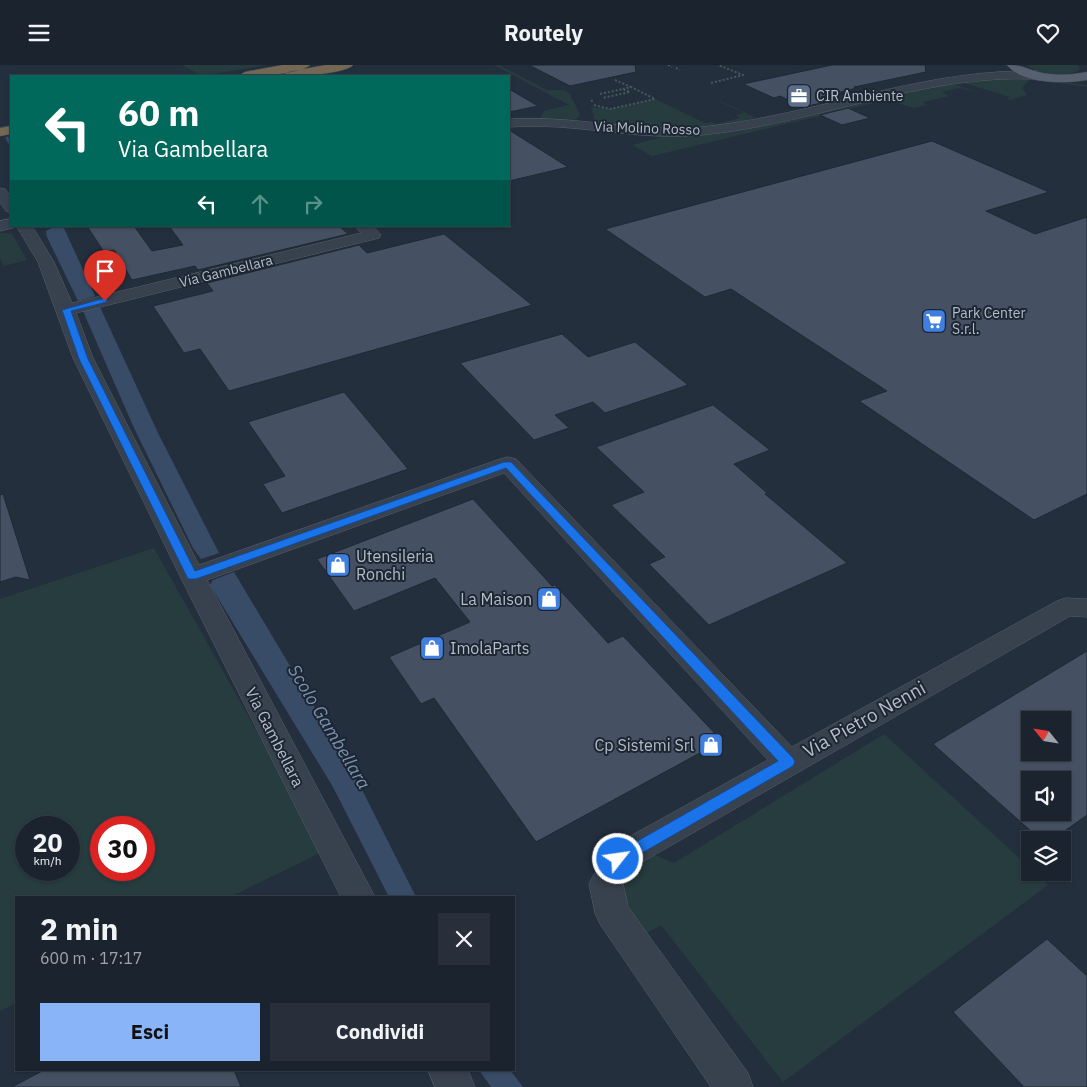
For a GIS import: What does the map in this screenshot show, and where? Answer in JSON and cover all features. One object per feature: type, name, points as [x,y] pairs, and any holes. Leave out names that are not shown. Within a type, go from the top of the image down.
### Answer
[{"type":"highway","points":[[250,75],[304,65]]},
{"type":"highway","points":[[293,75],[346,65]]},
{"type":"main road","points":[[1011,65],[1037,75],[1087,82]]},
{"type":"main road","points":[[1061,78],[1087,76]]},
{"type":"street","name":"Via Molino Rosso","points":[[990,74],[1011,65]]},
{"type":"street","name":"Via Molino Rosso","points":[[510,123],[546,123],[649,131],[698,131],[739,125],[920,85],[990,74],[1037,75]]},
{"type":"street","points":[[0,192],[10,207]]},
{"type":"street","name":"Via Gambellara","points":[[25,227],[46,262],[66,310],[83,359],[192,576],[357,896]]},
{"type":"street","name":"Via Gambellara","points":[[66,310],[373,235],[364,227]]},
{"type":"street","points":[[192,576],[508,464],[788,762]]},
{"type":"street","name":"Via Pietro Nenni","points":[[734,1087],[612,913],[606,884],[618,859],[1066,607],[1087,608]]},
{"type":"street","points":[[448,1071],[456,1087]]},
{"type":"path","points":[[668,65],[672,67]]},
{"type":"path","points":[[711,83],[743,75],[718,65]]},
{"type":"path","points":[[676,69],[680,70]]},
{"type":"path","points":[[589,106],[594,105],[610,109],[655,99],[615,80]]},
{"type":"path","points":[[608,97],[600,93],[630,87]]},
{"type":"path","points":[[602,98],[630,92],[623,89]]},
{"type":"green space","points":[[182,65],[267,65],[207,75],[199,75]]},
{"type":"green space","points":[[494,65],[499,65],[547,90],[563,90],[569,93],[580,114],[577,119],[568,121],[540,119],[544,111],[569,105]]},
{"type":"green space","points":[[1026,65],[1078,65],[1080,69],[1061,75],[1038,71]]},
{"type":"green space","points":[[1013,75],[1087,85],[1087,87],[1030,79],[1022,88],[1027,95],[1010,100],[1007,99],[1010,97],[961,82]]},
{"type":"green space","points":[[951,83],[979,93],[960,88],[942,92],[949,96],[923,102],[927,105],[914,108],[887,100],[652,156],[632,145],[673,134],[699,133]]},
{"type":"green space","points":[[655,99],[705,123],[711,122],[716,124],[740,118],[736,115],[744,113],[718,101],[755,117],[727,125],[711,127],[631,126],[593,121],[594,117],[591,107],[610,109]]},
{"type":"green space","points":[[0,233],[12,234],[27,260],[4,266],[0,259]]},
{"type":"green space","points":[[154,548],[324,851],[232,896],[15,896],[15,1004],[0,1011],[0,599]]},
{"type":"green space","points":[[884,734],[1021,860],[1021,881],[1043,881],[1048,885],[783,1082],[661,925],[647,933],[622,903],[618,875],[642,850],[674,863]]},
{"type":"water","points":[[53,227],[63,227],[95,296],[78,301],[47,237],[46,231]]},
{"type":"water","points":[[100,307],[158,433],[219,553],[201,559],[193,548],[134,428],[83,311]]},
{"type":"water","points":[[234,572],[352,770],[415,896],[388,896],[333,787],[210,585],[213,580]]},
{"type":"water","points":[[480,1071],[511,1071],[523,1087],[491,1087]]},
{"type":"building","points":[[529,65],[635,65],[636,72],[570,86]]},
{"type":"building","points":[[832,65],[925,65],[926,72],[854,87],[857,88],[821,97],[831,101],[803,107],[780,96],[774,98],[743,84]]},
{"type":"building","points":[[510,90],[538,106],[510,112]]},
{"type":"building","points":[[848,108],[870,118],[842,125],[820,115]]},
{"type":"building","points":[[510,131],[568,167],[510,181]]},
{"type":"building","name":"Park Center S.r.l.","points":[[932,141],[1049,192],[986,211],[1035,234],[1087,217],[1087,494],[1034,520],[859,401],[887,391],[731,289],[705,297],[605,229]]},
{"type":"building","points":[[88,227],[135,227],[152,251],[183,245],[170,227],[340,227],[348,234],[198,270],[195,266],[132,280],[114,250],[104,252]]},
{"type":"building","points":[[444,234],[532,305],[229,391],[200,349],[184,353],[153,306],[213,291],[207,283],[359,245],[367,253]]},
{"type":"building","points":[[562,334],[588,357],[635,342],[688,385],[605,413],[593,402],[555,415],[569,428],[534,440],[460,363]]},
{"type":"building","points":[[344,392],[408,469],[282,513],[263,484],[285,476],[248,422]]},
{"type":"building","points":[[713,405],[770,450],[734,464],[767,493],[765,494],[847,563],[709,625],[649,564],[665,557],[611,505],[644,492],[596,447]]},
{"type":"building","points":[[3,494],[30,580],[16,577],[0,582],[0,495]]},
{"type":"building","points":[[473,499],[552,586],[555,585],[608,643],[623,636],[722,741],[536,842],[434,698],[421,704],[389,657],[470,622],[435,578],[354,611],[317,559]]},
{"type":"building","points":[[1087,651],[1087,815],[1065,831],[1031,831],[933,744]]},
{"type":"building","points":[[1047,939],[1087,976],[1087,1087],[1024,1087],[953,1012]]},
{"type":"building","points":[[42,1071],[234,1071],[241,1087],[12,1087]]},
{"type":"waterway","name":"Scolo Gambellara","points":[[7,138],[10,143]]},
{"type":"place","name":"CIR Ambiente","points":[[799,96]]},
{"type":"place","name":"Park Center S.r.l.","points":[[934,321]]},
{"type":"place","name":"Utensileria Ronchi","points":[[338,565]]},
{"type":"place","name":"La Maison","points":[[549,599]]},
{"type":"place","name":"ImolaParts","points":[[432,648]]},
{"type":"place","name":"Cp Sistemi Srl","points":[[711,745]]},
{"type":"route","points":[[105,301],[66,310],[83,359],[192,576],[508,464],[788,762],[618,859]]}]
